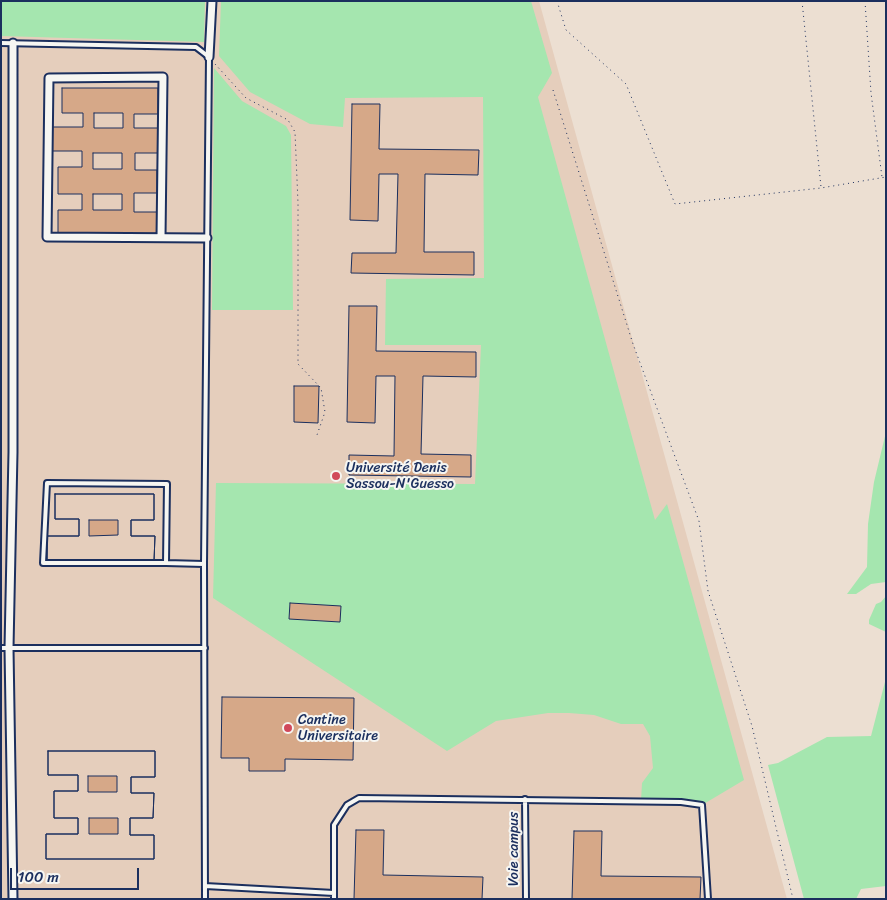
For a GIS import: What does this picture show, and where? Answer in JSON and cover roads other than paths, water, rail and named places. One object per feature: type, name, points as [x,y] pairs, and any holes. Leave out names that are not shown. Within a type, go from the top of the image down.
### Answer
[{"type":"street","points":[[210,57],[212,1]]},
{"type":"street","points":[[13,43],[13,452],[5,648],[13,899]]},
{"type":"street","points":[[161,237],[164,77],[50,78],[46,237],[207,238]]},
{"type":"lane","points":[[1,43],[196,47],[210,57],[204,564],[205,899]]},
{"type":"lane","points":[[166,563],[167,484],[46,483],[43,564],[204,564]]},
{"type":"lane","points":[[5,648],[205,648]]},
{"type":"lane","points":[[334,899],[334,825],[347,805],[359,798],[680,802],[702,806],[708,899]]},
{"type":"lane","name":"Voie campus","points":[[525,799],[526,899]]},
{"type":"lane","points":[[205,886],[334,893]]},
{"type":"place","name":"Université Denis Sassou-N'Guesso","points":[[336,476]]},
{"type":"place","name":"Cantine Universitaire","points":[[288,728]]}]
